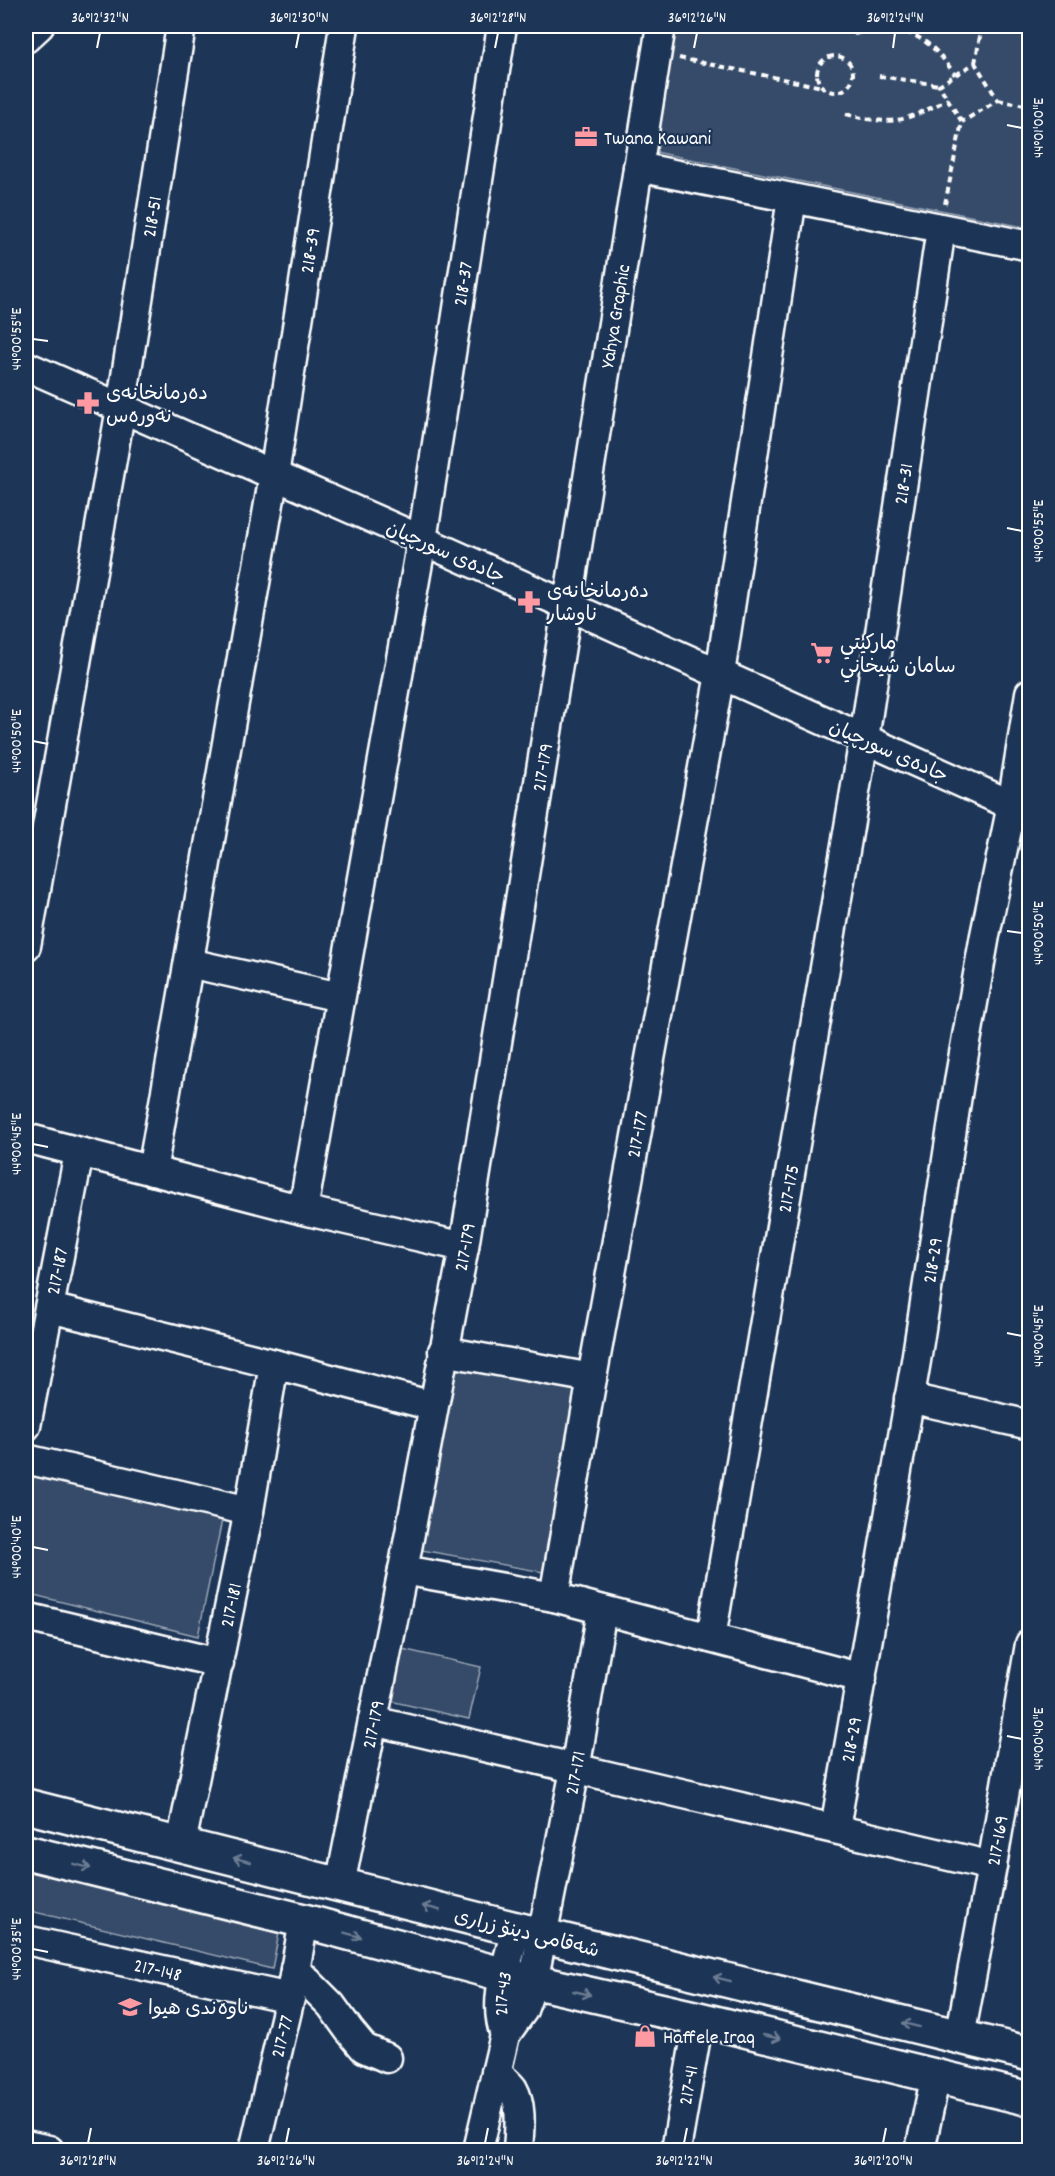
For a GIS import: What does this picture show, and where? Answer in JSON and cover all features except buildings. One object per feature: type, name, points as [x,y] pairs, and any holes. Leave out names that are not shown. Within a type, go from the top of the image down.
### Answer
[{"type":"main road","name":"شەقامی دینۆ زراری","points":[[26,1806],[528,1932],[1029,2054]]},
{"type":"main road","points":[[26,1852],[519,1978],[936,2075],[1029,2099]]},
{"type":"street","points":[[26,38],[39,26]]},
{"type":"street","name":"218-51","points":[[26,946],[122,408],[181,26]]},
{"type":"street","name":"218-39","points":[[152,1172],[274,475],[344,26]]},
{"type":"street","name":"218-37","points":[[303,1210],[422,540],[502,26]]},
{"type":"street","name":"Yahya Graphic","points":[[568,606],[661,26]]},
{"type":"street","points":[[638,167],[792,198],[942,220],[1029,246]]},
{"type":"street","name":"217-177","points":[[554,1597],[720,674],[792,198]]},
{"type":"street","name":"218-31","points":[[864,739],[942,220]]},
{"type":"street","name":"جادەی سورچیان","points":[[26,366],[422,540],[1021,809]]},
{"type":"street","name":"217-179","points":[[340,1885],[464,1247],[568,606]]},
{"type":"street","name":"218-29","points":[[835,1828],[985,935],[1021,809],[1029,693]]},
{"type":"street","name":"217-175","points":[[711,1638],[864,739]]},
{"type":"street","points":[[189,963],[340,997]]},
{"type":"street","points":[[26,1138],[303,1210],[464,1247]]},
{"type":"street","name":"217-187","points":[[26,1426],[79,1153]]},
{"type":"street","points":[[50,1308],[433,1406]]},
{"type":"street","points":[[443,1351],[592,1378]]},
{"type":"street","name":"217-181","points":[[181,1844],[249,1511],[274,1364]]},
{"type":"street","points":[[909,1398],[1029,1425]]},
{"type":"street","points":[[26,1459],[249,1511]]},
{"type":"street","points":[[403,1570],[554,1597],[862,1678]]},
{"type":"street","name":"217-171","points":[[528,1932],[575,1770],[602,1610]]},
{"type":"street","points":[[26,1617],[219,1663]]},
{"type":"street","name":"217-169","points":[[960,2037],[992,1866],[1029,1644]]},
{"type":"street","points":[[373,1721],[992,1866]]},
{"type":"street","name":"217-77","points":[[255,2151],[290,1998],[303,1921]]},
{"type":"street","name":"217-43","points":[[496,2072],[505,2034],[500,2020],[499,2005],[519,1978],[528,1932]]},
{"type":"street","name":"217-148","points":[[26,1940],[290,1998]]},
{"type":"street","points":[[295,1969],[331,2004],[364,2048],[387,2058]]},
{"type":"street","name":"217-41","points":[[676,2151],[699,2019]]},
{"type":"street","points":[[478,2151],[496,2072]]},
{"type":"street","points":[[496,2072],[512,2088],[516,2098],[520,2118],[518,2151]]},
{"type":"street","points":[[920,2151],[936,2075]]},
{"type":"street","points":[[26,2145],[49,2151]]},
{"type":"path","points":[[982,26],[975,63],[998,100]]},
{"type":"path","points":[[854,34],[875,29],[896,29],[918,37],[934,48],[955,75]]},
{"type":"path","points":[[670,56],[822,87],[833,92],[845,89],[853,75],[846,59],[834,56],[819,64],[817,76],[822,87]]},
{"type":"path","points":[[879,76],[939,85],[975,63]]},
{"type":"path","points":[[939,85],[962,122],[942,220]]},
{"type":"path","points":[[846,114],[890,122],[919,115],[948,99]]},
{"type":"path","points":[[962,122],[998,100],[1029,106]]},
{"type":"shaded area","points":[[675,26],[1029,26],[1029,228],[655,152]]},
{"type":"shaded area","points":[[450,1365],[577,1389],[543,1572],[416,1549]]},
{"type":"shaded area","points":[[34,1474],[222,1520],[198,1636],[26,1593],[26,1511]]},
{"type":"shaded area","points":[[398,1648],[481,1667],[469,1719],[390,1701]]},
{"type":"shaded area","points":[[26,1866],[280,1928],[272,1969],[26,1910]]},
{"type":"place","name":"Twana Kawani","points":[[586,137]]},
{"type":"place","name":"دەرمانخانەی نەورەس","points":[[88,403]]},
{"type":"place","name":"دەرمانخانەی ناوشار","points":[[529,602]]},
{"type":"place","name":"ماركيتي سامان شيخاني","points":[[822,653]]},
{"type":"place","name":"ناوەندی هیوا","points":[[130,2007]]},
{"type":"place","name":"Haffele Iraq","points":[[645,2036]]}]
